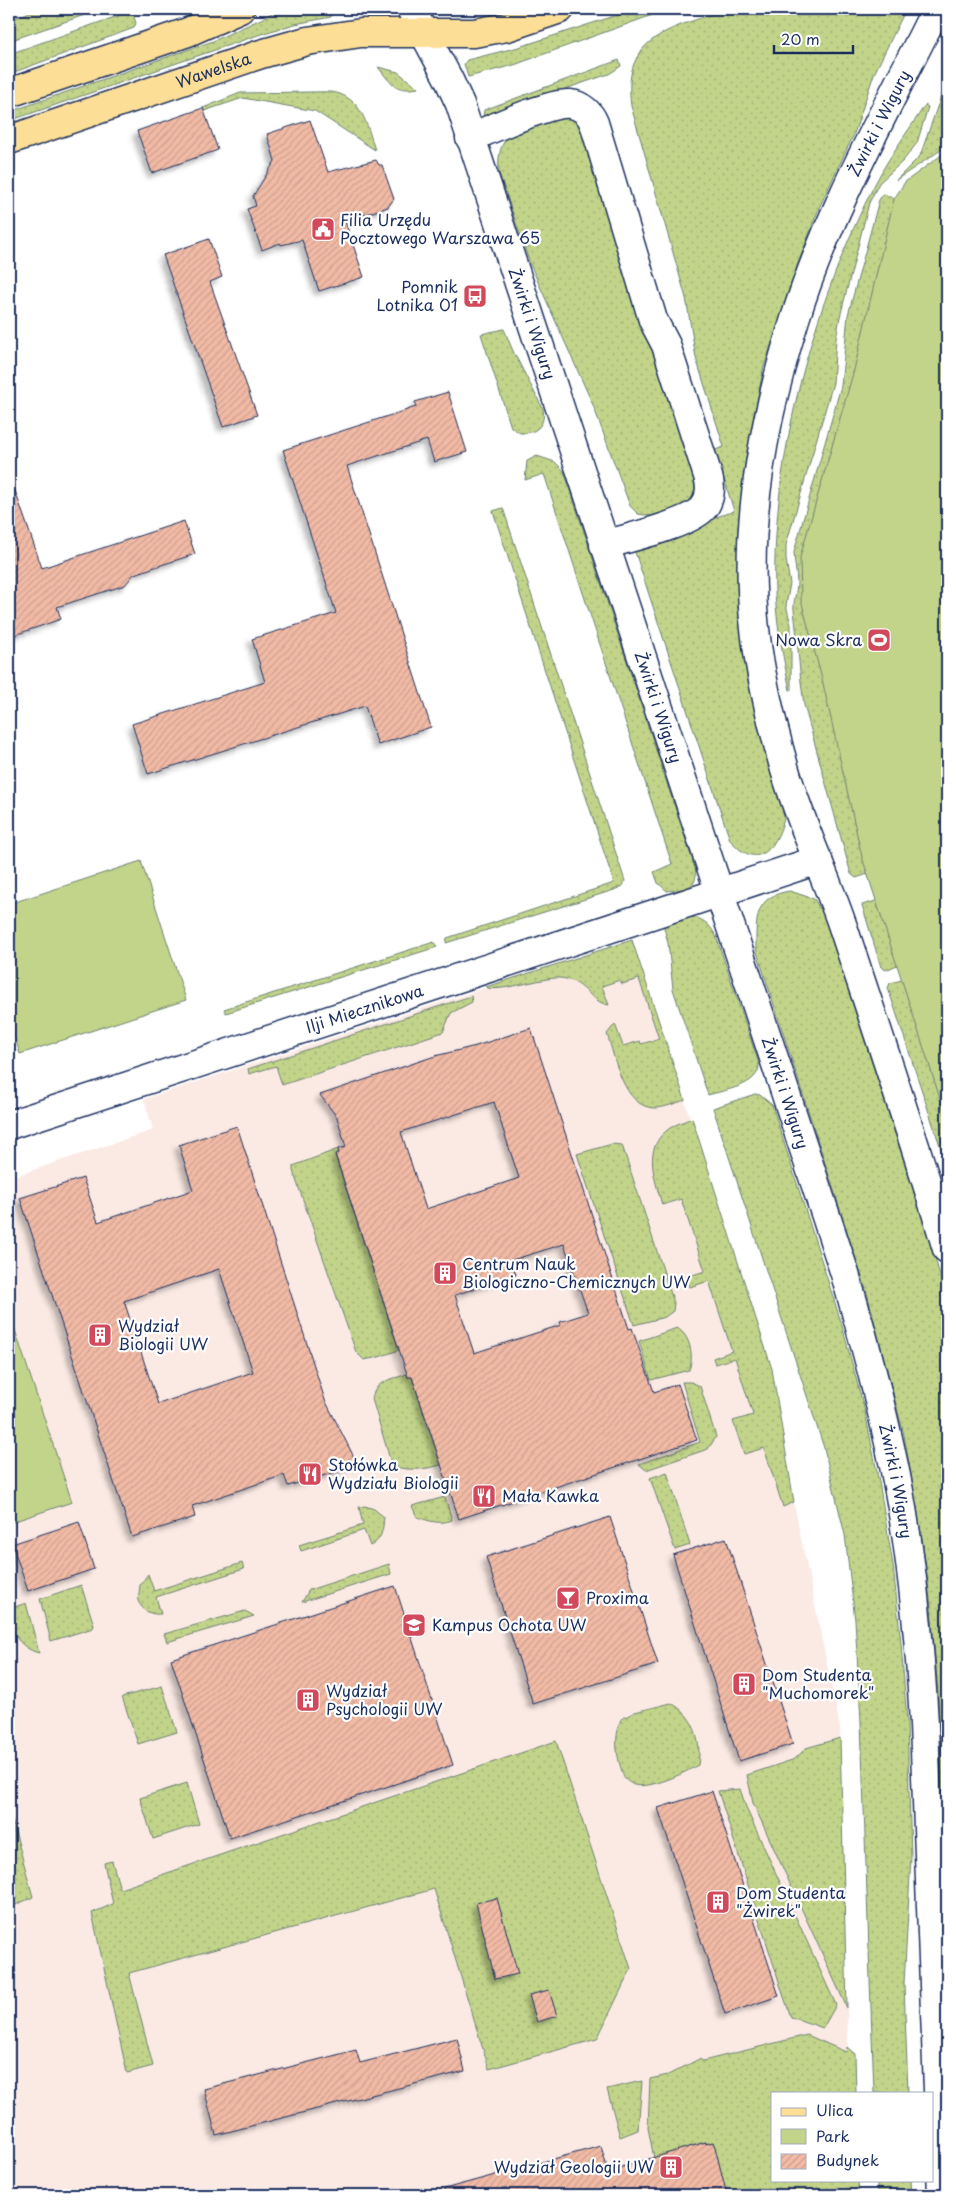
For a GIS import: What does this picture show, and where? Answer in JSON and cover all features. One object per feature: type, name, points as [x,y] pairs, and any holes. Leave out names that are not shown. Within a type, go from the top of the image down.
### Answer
[{"type":"main road","points":[[9,93],[188,32],[240,9]]},
{"type":"main road","name":"Żwirki i Wigury","points":[[411,9],[453,87],[845,1274],[879,1396],[899,1494],[913,1590],[922,1692],[942,2195]]},
{"type":"main road","name":"Wawelska","points":[[9,140],[261,54],[307,41],[361,33],[474,33],[506,27],[560,9]]},
{"type":"main road","name":"Żwirki i Wigury","points":[[936,9],[846,187],[816,255],[782,364],[767,428],[754,527],[752,576],[757,651],[766,695],[786,771],[844,929],[947,1249]]},
{"type":"main road","points":[[470,138],[514,120],[564,104],[572,104],[586,111],[595,126],[653,320],[666,345],[708,476],[710,488],[705,505],[690,517],[604,545]]},
{"type":"main road","name":"Ilji Miecznikowa","points":[[9,1125],[818,860]]},
{"type":"shaded area","name":"Kampus Ochota UW","points":[[632,940],[772,1369],[791,1489],[840,1727],[848,2044],[846,2052],[771,2092],[771,2182],[781,2182],[837,2195],[9,2195],[9,1523],[72,1502],[9,1312],[9,1178],[153,1130],[144,1099]]},
{"type":"green space","points":[[38,9],[102,9],[9,41],[9,20]]},
{"type":"green space","points":[[279,9],[329,9],[331,17],[295,24],[264,33],[9,121],[9,112],[213,41]]},
{"type":"green space","points":[[636,9],[669,9],[514,65],[468,77],[464,64],[467,60],[519,47]]},
{"type":"green space","points":[[727,9],[906,9],[874,74],[854,134],[819,208],[797,266],[763,370],[746,462],[741,511],[784,819],[776,840],[770,848],[764,853],[757,855],[749,854],[740,849],[730,840],[634,549],[640,543],[734,511],[715,450],[724,447],[696,358],[686,298],[631,106],[630,82],[634,63],[643,49],[655,38],[670,29]]},
{"type":"green space","points":[[132,11],[136,23],[134,28],[9,74],[9,54]]},
{"type":"green space","points":[[619,60],[621,66],[609,74],[483,117],[484,110]]},
{"type":"green space","points":[[378,67],[398,72],[418,88],[399,88]]},
{"type":"green space","points":[[947,83],[947,146],[896,180],[920,156]]},
{"type":"green space","points":[[326,92],[340,94],[355,104],[364,118],[375,150],[315,111],[243,98],[204,111],[203,108],[240,93]]},
{"type":"green space","points":[[925,105],[928,107],[917,143],[903,161],[879,183],[869,203],[840,317],[836,339],[833,383],[786,545],[790,584],[786,605],[791,625],[790,690],[776,605],[776,541],[780,488],[801,381],[816,328],[854,228],[881,172]]},
{"type":"green space","points":[[557,114],[574,117],[586,130],[693,477],[695,490],[684,506],[651,516],[638,514],[630,506],[593,405],[530,264],[499,173],[499,158],[507,138],[523,127]]},
{"type":"green space","name":"Nowa Skra","points":[[947,151],[947,1120],[862,857],[822,679],[801,600],[800,557],[854,370],[894,199],[905,182]]},
{"type":"green space","name":"Nowa Skra","points":[[885,194],[947,231],[899,963],[886,970],[881,967],[862,905],[877,902],[868,874],[856,878],[851,874],[804,705],[794,606],[797,583],[794,552],[841,386],[848,315],[879,200]]},
{"type":"green space","points":[[504,329],[513,351],[543,409],[544,415],[541,424],[531,432],[520,433],[511,427],[481,334]]},
{"type":"green space","points":[[537,456],[555,462],[564,471],[695,868],[695,881],[692,885],[683,889],[667,891],[658,883],[654,872],[672,864],[544,474],[525,480],[527,461]]},
{"type":"green space","points":[[503,508],[625,881],[623,886],[614,890],[446,943],[447,938],[614,883],[493,511]]},
{"type":"green space","points":[[141,861],[186,1000],[20,1054],[9,1019],[9,904]]},
{"type":"green space","points":[[790,891],[814,899],[824,915],[932,1247],[947,1301],[947,1936],[938,1693],[931,1607],[923,1545],[904,1435],[867,1293],[756,949],[757,919],[763,904],[778,894]]},
{"type":"green space","points":[[687,917],[697,918],[704,922],[716,936],[759,1064],[758,1071],[748,1082],[708,1095],[673,989],[668,943],[663,924]]},
{"type":"green space","points":[[632,940],[685,1100],[662,1107],[644,1106],[635,1100],[628,1091],[617,1068],[607,1034],[615,1024],[623,1046],[640,1041],[641,1044],[659,1039],[639,979],[622,984],[620,980],[602,986],[609,1005],[596,1000],[581,986],[568,979],[552,978],[509,987],[491,989],[486,987]]},
{"type":"green space","points":[[434,942],[437,947],[226,1013],[224,1009]]},
{"type":"green space","points":[[947,957],[947,1167],[888,988],[890,983],[902,980],[901,976]]},
{"type":"green space","points":[[471,996],[472,1002],[451,1013],[443,1032],[282,1085],[276,1066],[249,1074],[248,1069]]},
{"type":"green space","points":[[755,1094],[760,1095],[772,1105],[841,1322],[865,1412],[879,1482],[893,1565],[907,1722],[911,1857],[904,1984],[908,2092],[874,2092],[861,1722],[855,1620],[845,1535],[824,1448],[713,1108]]},
{"type":"green space","points":[[692,1118],[772,1369],[794,1502],[783,1507],[764,1448],[744,1454],[733,1421],[753,1415],[735,1358],[715,1364],[713,1358],[732,1351],[709,1281],[690,1287],[686,1277],[705,1271],[681,1199],[662,1205],[656,1184],[652,1164],[656,1145],[661,1136],[670,1128]]},
{"type":"green space","points":[[612,1144],[622,1145],[674,1303],[673,1311],[665,1317],[634,1325],[577,1154]]},
{"type":"green space","points":[[338,1149],[339,1153],[335,1155],[399,1350],[364,1360],[356,1352],[293,1171],[293,1166]]},
{"type":"green space","points":[[9,1312],[72,1502],[9,1523]]},
{"type":"green space","points":[[677,1328],[685,1336],[690,1347],[691,1359],[689,1370],[651,1380],[639,1341]]},
{"type":"green space","points":[[407,1374],[408,1377],[412,1377],[441,1465],[416,1469],[392,1466],[372,1399],[376,1388],[380,1384]]},
{"type":"green space","points":[[682,1382],[691,1382],[700,1386],[716,1437],[708,1449],[646,1470],[639,1464],[700,1442]]},
{"type":"green space","points":[[667,1472],[690,1545],[675,1550],[650,1478]]},
{"type":"green space","points":[[445,1497],[452,1520],[439,1522],[417,1517],[412,1506]]},
{"type":"green space","points":[[365,1506],[374,1509],[384,1517],[381,1534],[374,1544],[370,1546],[364,1530],[301,1551],[299,1545],[363,1525],[359,1507]]},
{"type":"green space","points":[[242,1563],[244,1569],[156,1597],[161,1614],[147,1612],[138,1601],[140,1585],[148,1574],[154,1591]]},
{"type":"green space","points":[[389,1564],[391,1574],[302,1602],[309,1590]]},
{"type":"green space","points":[[81,1585],[94,1625],[93,1628],[51,1641],[40,1599]]},
{"type":"green space","points":[[26,1603],[39,1653],[25,1647],[20,1642],[11,1624],[9,1609]]},
{"type":"green space","points":[[245,1611],[254,1616],[167,1642],[164,1634]]},
{"type":"green space","points":[[162,1686],[177,1732],[138,1744],[122,1697]]},
{"type":"green space","points":[[671,1703],[685,1714],[695,1730],[699,1747],[698,1765],[658,1783],[641,1786],[633,1784],[624,1778],[618,1756],[617,1735],[621,1719],[635,1712]]},
{"type":"green space","points":[[840,1738],[847,2008],[753,1803],[747,1775],[795,1759],[806,1748]]},
{"type":"green space","points":[[556,1741],[631,1969],[597,2039],[489,2069],[434,1889],[129,1973],[153,2066],[127,2073],[92,1913],[113,1904],[104,1863],[112,1861],[120,1889]]},
{"type":"green space","points":[[187,1783],[199,1824],[153,1839],[140,1798]]},
{"type":"green space","points":[[740,1789],[747,1810],[836,2005],[823,2028],[791,2017],[784,1997],[718,1791]]},
{"type":"green space","points":[[9,1809],[33,1897],[9,1908]]},
{"type":"green space","points":[[807,2035],[846,2052],[847,2047],[855,2054],[856,2092],[771,2092],[771,2182],[858,2182],[859,2195],[727,2195],[712,2142],[706,2144],[705,2142],[654,2158],[648,2128],[650,2079],[668,2075],[699,2059],[703,2061]]},
{"type":"green space","points":[[642,2081],[638,2130],[620,2137],[607,2089]]},
{"type":"green space","points":[[877,2182],[911,2182],[912,2195],[877,2195]]},
{"type":"building","points":[[203,108],[218,150],[152,173],[137,131]]},
{"type":"building","points":[[310,120],[328,172],[376,160],[379,165],[382,165],[394,199],[388,207],[345,221],[364,277],[319,291],[302,240],[281,245],[280,243],[262,250],[247,209],[256,206],[253,196],[275,161],[267,134]]},
{"type":"building","points":[[209,239],[222,277],[210,282],[257,415],[223,427],[163,255]]},
{"type":"building","points":[[448,392],[467,452],[434,462],[427,440],[347,466],[431,727],[378,745],[365,706],[148,774],[132,724],[265,682],[252,639],[336,613],[283,450],[416,407],[415,402]]},
{"type":"building","points":[[12,482],[42,568],[184,521],[195,554],[134,574],[125,585],[57,607],[61,619],[9,637],[9,483]]},
{"type":"building","name":"Centrum Nauk Biologiczno-Chemicznych UW","points":[[531,1028],[629,1329],[632,1328],[654,1392],[678,1384],[697,1440],[459,1519],[412,1377],[408,1377],[335,1154],[339,1153],[338,1149],[346,1147],[337,1117],[320,1095],[435,1056],[476,1046]],"holes":[[[494,1102],[519,1178],[426,1209],[401,1132]],[[564,1244],[588,1313],[560,1322],[561,1325],[474,1353],[455,1295],[516,1275],[512,1260]]]},
{"type":"building","name":"Wydział Biologii UW","points":[[237,1126],[325,1400],[357,1463],[339,1471],[288,1486],[284,1475],[192,1506],[195,1517],[132,1537],[20,1198],[83,1178],[98,1222],[193,1190],[179,1145]],"holes":[[[219,1269],[253,1372],[158,1404],[124,1301]]]},
{"type":"building","name":"Proxima","points":[[610,1517],[658,1664],[533,1704],[486,1557]]},
{"type":"building","points":[[79,1522],[94,1569],[28,1591],[12,1544]]},
{"type":"building","name":"Dom Studenta \"Muchomorek\"","points":[[726,1538],[793,1744],[739,1761],[673,1555]]},
{"type":"building","name":"Wydział Psychologii UW","points":[[395,1586],[453,1765],[230,1838],[171,1659]]},
{"type":"building","name":"Dom Studenta \"Żwirek\"","points":[[712,1791],[779,1996],[725,2014],[658,1808]]},
{"type":"building","points":[[497,1898],[518,1974],[495,1979],[476,1903]]},
{"type":"building","points":[[549,1990],[557,2016],[537,2022],[529,1995]]},
{"type":"building","points":[[457,2038],[465,2071],[216,2135],[204,2089],[356,2050],[360,2063]]},
{"type":"building","name":"Wydział Geologii UW","points":[[706,2142],[706,2144],[713,2142],[715,2147],[727,2195],[444,2195],[444,2189],[601,2146],[608,2171]]},
{"type":"place","name":"Filia Urzędu Pocztowego Warszawa 65","points":[[323,229]]},
{"type":"place","name":"Pomnik Lotnika 01","points":[[475,296]]},
{"type":"place","name":"Nowa Skra","points":[[879,640]]},
{"type":"place","name":"Centrum Nauk Biologiczno-Chemicznych UW","points":[[445,1273]]},
{"type":"place","name":"Wydział Biologii UW","points":[[100,1335]]},
{"type":"place","name":"Stołówka Wydziału Biologii","points":[[310,1474]]},
{"type":"place","name":"Mała Kawka","points":[[484,1496]]},
{"type":"place","name":"Proxima","points":[[568,1598]]},
{"type":"place","name":"Kampus Ochota UW","points":[[414,1625]]},
{"type":"place","name":"Dom Studenta \"Muchomorek\"","points":[[744,1684]]},
{"type":"place","name":"Wydział Psychologii UW","points":[[308,1700]]},
{"type":"place","name":"Dom Studenta \"Żwirek\"","points":[[718,1902]]},
{"type":"place","name":"Wydział Geologii UW","points":[[671,2167]]}]
